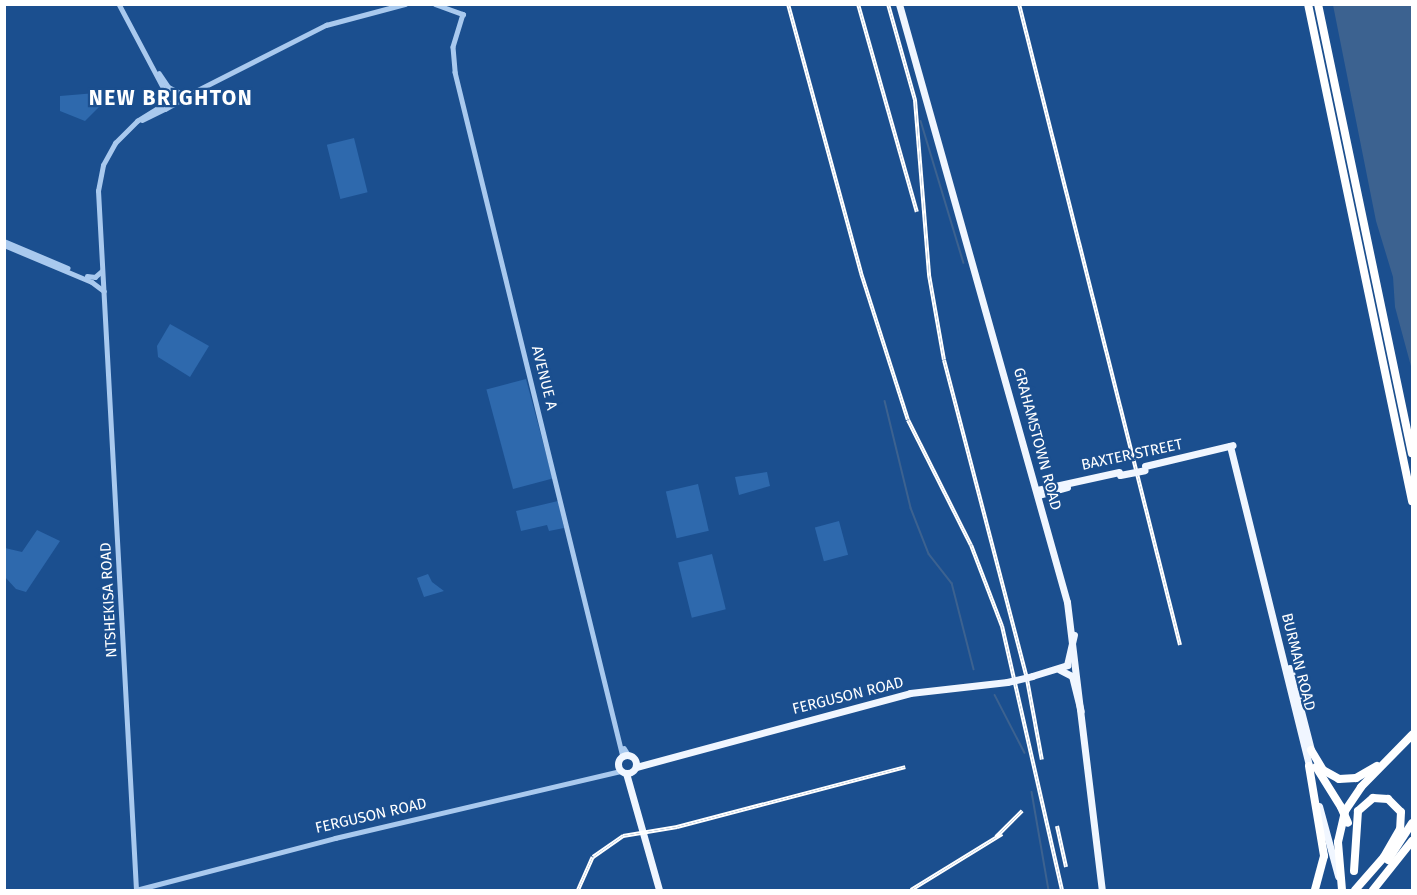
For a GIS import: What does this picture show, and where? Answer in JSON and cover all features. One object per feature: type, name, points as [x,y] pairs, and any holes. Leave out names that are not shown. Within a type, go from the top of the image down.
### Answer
[{"type":"highway","points":[[1308,4],[1413,501]]},
{"type":"highway","points":[[1318,4],[1413,453]]},
{"type":"highway","points":[[1311,750],[1325,772],[1352,779],[1371,770],[1413,735]]},
{"type":"highway","points":[[1342,887],[1338,842],[1345,811],[1356,793],[1413,735]]},
{"type":"highway","name":"BURMAN ROAD","points":[[1311,750],[1319,774],[1341,807],[1348,823],[1354,875]]},
{"type":"highway","points":[[1309,766],[1324,856],[1315,891]]},
{"type":"highway","points":[[1373,798],[1388,799],[1401,812],[1400,829],[1384,857],[1356,891],[1354,875],[1358,811],[1373,798]]},
{"type":"highway","points":[[1356,891],[1390,858],[1413,823]]},
{"type":"highway","points":[[1373,891],[1413,841]]},
{"type":"highway","points":[[1380,891],[1413,849]]},
{"type":"main road","name":"GRAHAMSTOWN ROAD","points":[[899,4],[1037,492],[1074,635],[1102,891]]},
{"type":"main road","name":"BAXTER STREET","points":[[1037,492],[1232,448]]},
{"type":"main road","name":"BURMAN ROAD","points":[[1232,448],[1311,750]]},
{"type":"main road","name":"BURMAN ROAD","points":[[1232,448],[1309,766],[1342,887]]},
{"type":"main road","points":[[1074,635],[1070,662],[1060,670],[1071,676],[1076,702],[1083,714]]},
{"type":"main road","name":"FERGUSON ROAD","points":[[632,762],[646,761],[910,693],[1007,682],[1060,670]]},
{"type":"main road","points":[[619,770],[632,762]]},
{"type":"main road","points":[[619,770],[632,762]]},
{"type":"main road","points":[[632,762],[632,784],[659,891]]},
{"type":"main road","points":[[619,770],[632,784]]},
{"type":"street","points":[[119,4],[167,89],[179,93],[205,87]]},
{"type":"street","points":[[134,124],[326,25],[405,4]]},
{"type":"street","name":"AVENUE A","points":[[435,4],[463,14],[453,47],[455,72],[624,748],[632,762]]},
{"type":"street","points":[[134,124],[161,106],[167,89]]},
{"type":"street","points":[[178,100],[179,93]]},
{"type":"street","points":[[163,100],[173,105]]},
{"type":"street","name":"NTSHEKISA ROAD","points":[[134,124],[115,143],[100,174],[104,291],[136,890]]},
{"type":"street","points":[[4,243],[104,282]]},
{"type":"street","points":[[4,243],[92,282],[104,291]]},
{"type":"street","points":[[92,278],[103,270]]},
{"type":"street","name":"FERGUSON ROAD","points":[[136,890],[619,770]]},
{"type":"shaded area","points":[[1333,5],[1412,5],[1412,370],[1395,307],[1393,277],[1376,221]]},
{"type":"shaded area","points":[[108,92],[109,97],[85,121],[60,111],[60,96]]},
{"type":"shaded area","points":[[354,138],[368,192],[340,199],[327,145]]},
{"type":"shaded area","points":[[170,324],[209,346],[190,377],[158,357],[157,346]]},
{"type":"shaded area","points":[[526,379],[553,478],[513,489],[486,390]]},
{"type":"shaded area","points":[[767,472],[770,486],[739,495],[735,477]]},
{"type":"shaded area","points":[[698,484],[709,531],[677,538],[666,491]]},
{"type":"shaded area","points":[[558,501],[564,528],[549,531],[547,525],[521,531],[516,511]]},
{"type":"shaded area","points":[[839,521],[848,555],[824,561],[815,527]]},
{"type":"shaded area","points":[[37,530],[60,541],[26,592],[16,589],[5,577],[5,548],[22,552]]},
{"type":"shaded area","points":[[712,554],[726,609],[692,618],[678,562]]},
{"type":"shaded area","points":[[428,574],[432,582],[444,591],[424,597],[417,578]]},
{"type":"waterway","points":[[921,121],[964,263]]},
{"type":"waterway","points":[[885,401],[911,508],[929,554],[952,583],[974,669]]},
{"type":"waterway","points":[[995,695],[1025,753]]},
{"type":"waterway","points":[[1032,792],[1049,890]]},
{"type":"railway","points":[[788,4],[861,273],[908,420],[971,545],[1002,626],[1062,890]]},
{"type":"railway","points":[[858,4],[917,212]]},
{"type":"railway","points":[[888,4],[915,100],[929,275],[944,360],[1026,674],[1042,760]]},
{"type":"railway","points":[[1019,4],[1180,645]]},
{"type":"railway","points":[[578,890],[593,857],[623,836],[677,827],[905,767]]},
{"type":"railway","points":[[996,837],[1022,811]]},
{"type":"railway","points":[[1057,826],[1066,867]]},
{"type":"railway","points":[[911,890],[1002,834]]},
{"type":"district","name":"NEW BRIGHTON","points":[[171,98]]}]
